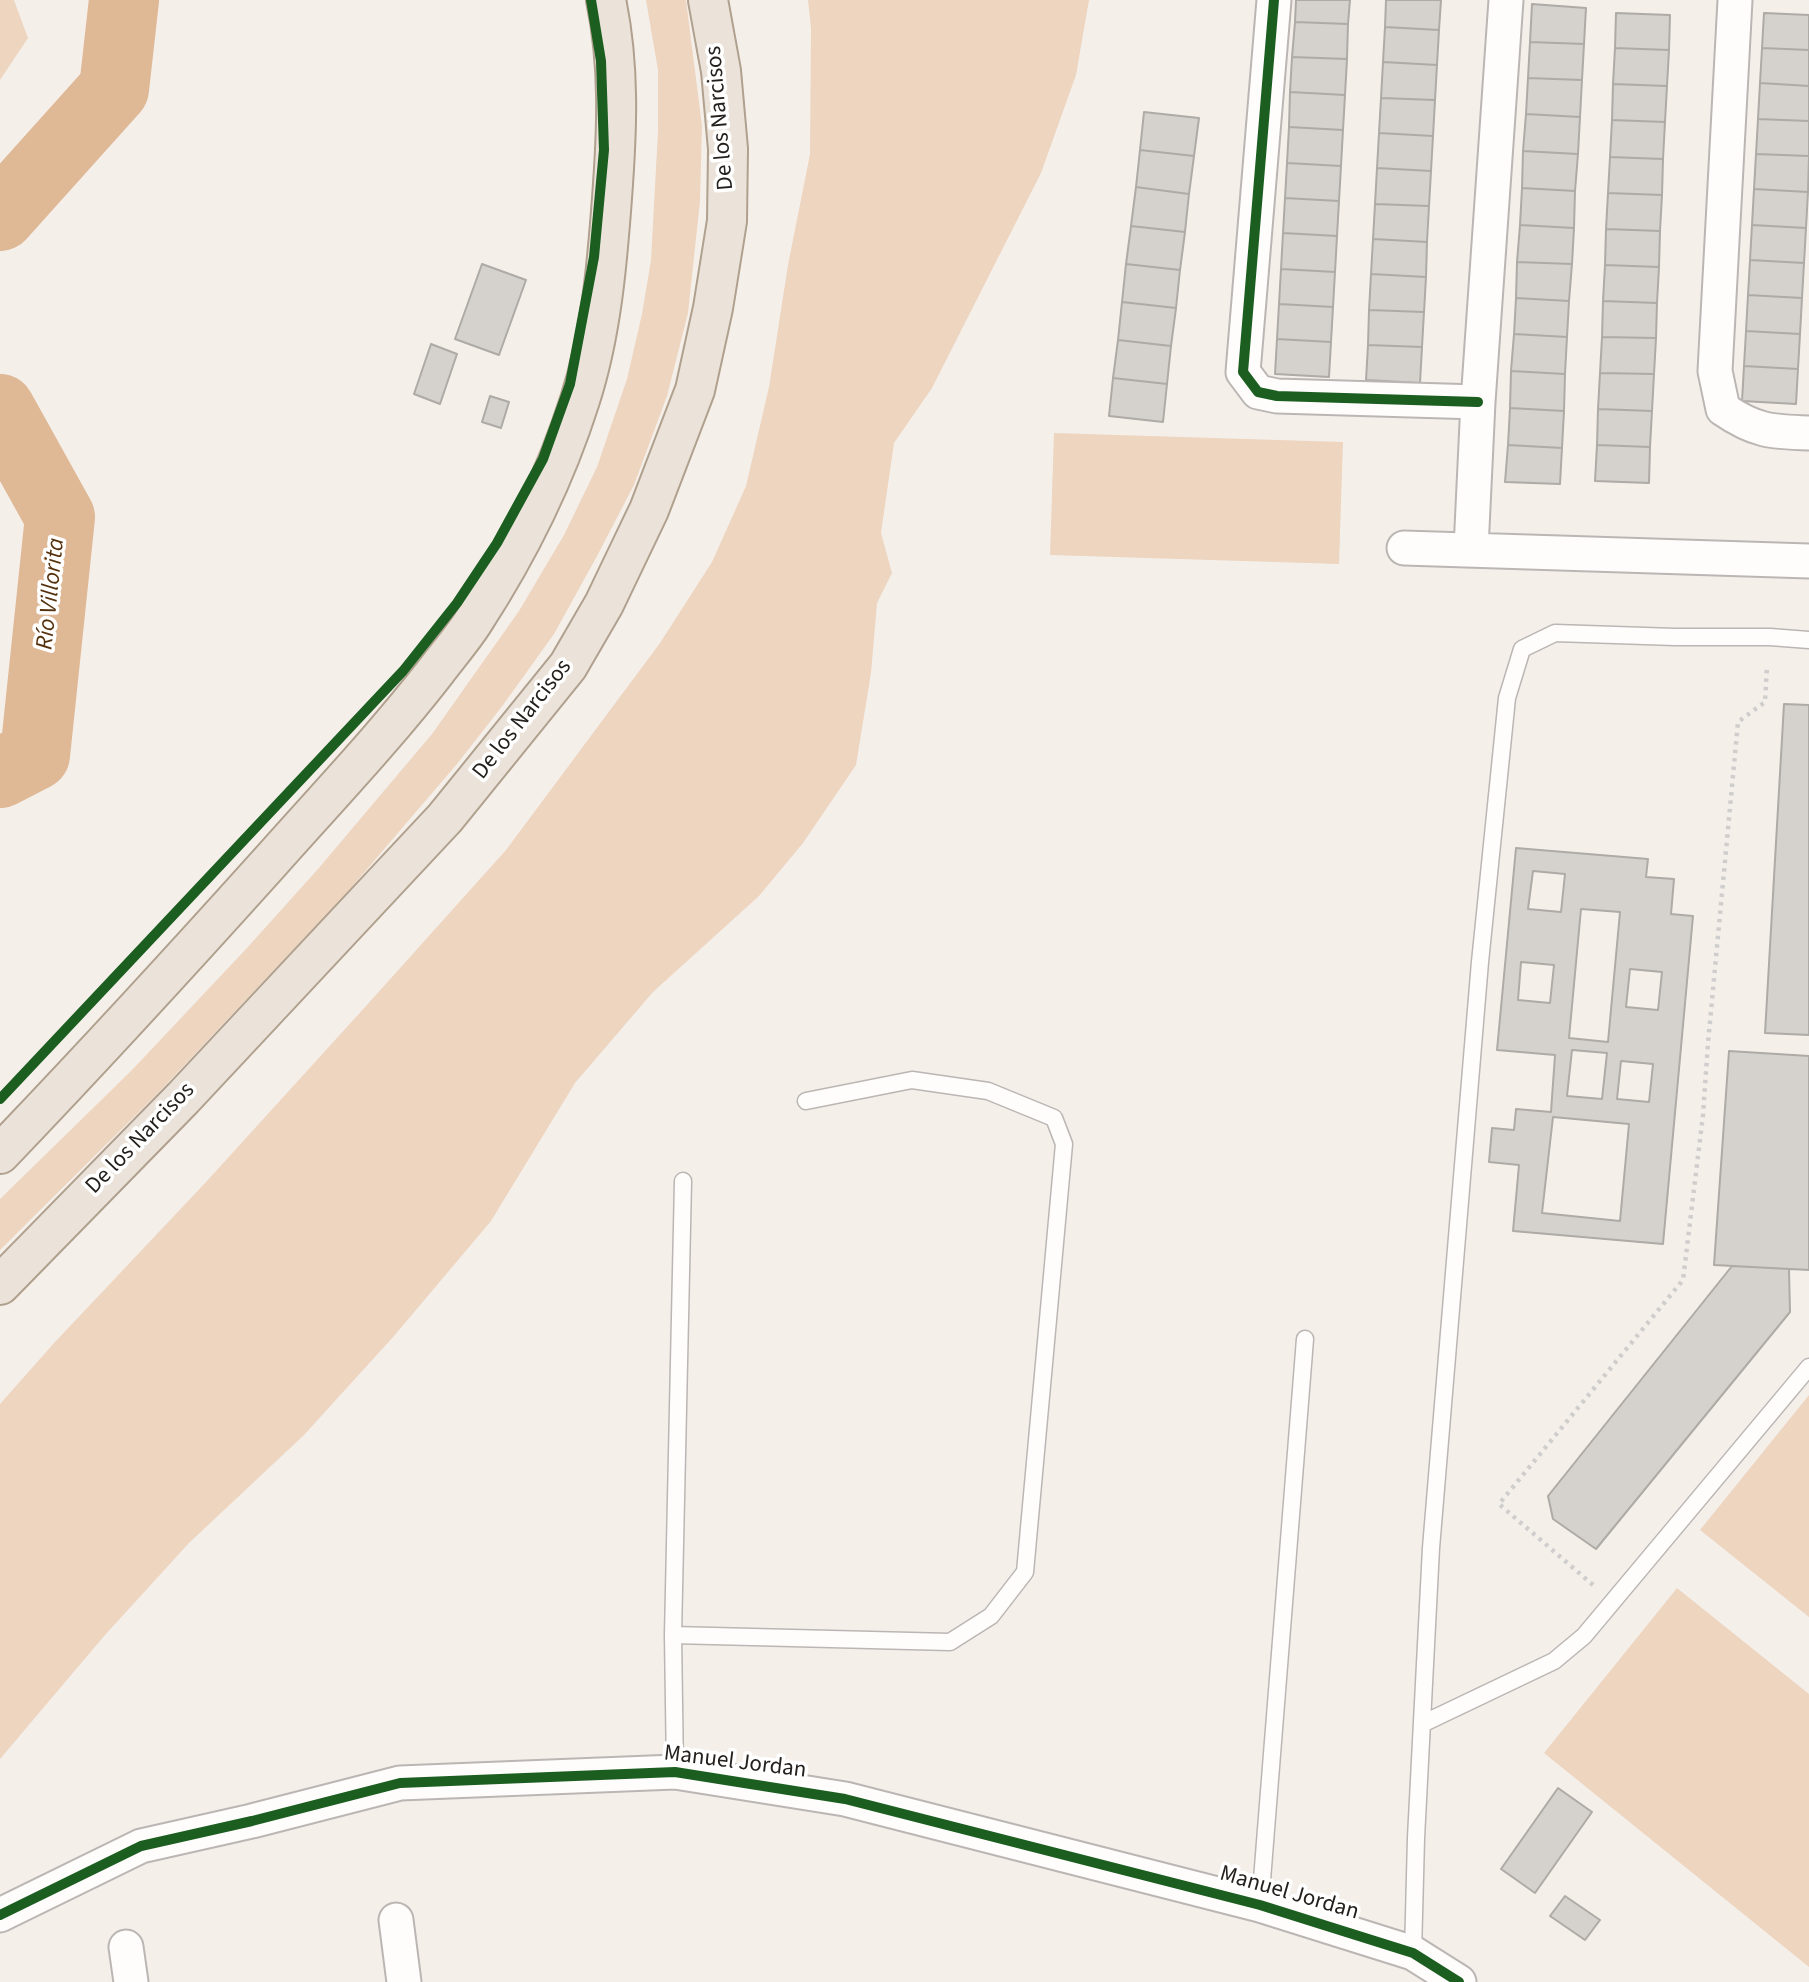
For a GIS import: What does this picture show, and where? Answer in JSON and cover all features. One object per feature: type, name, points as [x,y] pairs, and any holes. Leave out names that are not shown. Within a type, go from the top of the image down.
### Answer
[{"type":"main road","points":[[0,1154],[100,1050],[396,722],[471,624],[512,558],[551,480],[580,399],[597,330],[608,262],[617,122],[617,81],[612,26],[606,0]]},
{"type":"main road","name":"De los Narcisos","points":[[0,1284],[183,1098],[445,818],[568,666],[604,604],[649,510],[695,390],[713,308],[727,221],[728,149],[721,71],[708,0]]},
{"type":"street","points":[[1275,0],[1243,372],[1258,392],[1278,396],[1478,402]]},
{"type":"street","points":[[1471,549],[1478,402],[1506,0]]},
{"type":"street","points":[[1735,0],[1715,371],[1723,409],[1742,422],[1773,432],[1809,433]]},
{"type":"street","points":[[1404,548],[1809,561]]},
{"type":"street","name":"Manuel Jordan","points":[[0,1915],[141,1846],[400,1783],[674,1772],[845,1799],[1260,1905],[1413,1954],[1458,1982]]},
{"type":"street","points":[[396,1920],[404,1982]]},
{"type":"street","points":[[125,1947],[131,1982]]},
{"type":"lane","points":[[1413,1954],[1432,1534],[1480,962],[1507,698],[1522,649],[1555,633],[1675,637],[1770,636],[1809,640]]},
{"type":"lane","points":[[673,1635],[950,1642],[991,1616],[1026,1572],[1064,1144],[1054,1118],[988,1091],[912,1080],[806,1101]]},
{"type":"lane","points":[[674,1772],[673,1635],[683,1181]]},
{"type":"lane","points":[[1260,1905],[1305,1339]]},
{"type":"lane","points":[[1422,1724],[1554,1661],[1584,1636],[1809,1367]]},
{"type":"path","points":[[1612,1601],[1499,1504],[1683,1280],[1703,1115],[1707,1043],[1738,722],[1765,702],[1770,636]]},
{"type":"shaded area","points":[[0,0],[14,0],[28,38],[0,80]]},
{"type":"shaded area","points":[[646,0],[686,0],[702,126],[700,201],[688,313],[667,396],[634,485],[554,634],[457,764],[344,896],[157,1094],[0,1250],[0,1199],[132,1070],[318,869],[432,734],[519,611],[564,535],[597,467],[627,379],[651,260],[658,131],[658,70]]},
{"type":"shaded area","points":[[808,0],[1089,0],[1076,75],[1041,173],[932,388],[894,443],[881,533],[892,573],[877,603],[871,673],[856,765],[803,843],[759,896],[653,992],[575,1083],[491,1221],[394,1336],[304,1435],[189,1543],[105,1635],[0,1759],[0,1404],[206,1182],[506,850],[660,643],[712,562],[746,486],[769,387],[788,265],[810,154],[811,28]]},
{"type":"shaded area","points":[[1054,433],[1343,442],[1339,564],[1050,555]]},
{"type":"shaded area","points":[[1809,1395],[1809,1617],[1700,1530]]},
{"type":"shaded area","points":[[1677,1588],[1809,1694],[1809,1967],[1544,1753]]},
{"type":"building","points":[[1296,0],[1350,0],[1348,24],[1295,22]]},
{"type":"building","points":[[1386,0],[1441,0],[1439,30],[1385,27]]},
{"type":"building","points":[[1532,4],[1586,8],[1584,44],[1530,42]]},
{"type":"building","points":[[1616,13],[1670,15],[1669,50],[1615,48]]},
{"type":"building","points":[[1764,13],[1809,15],[1809,50],[1762,48]]},
{"type":"building","points":[[1295,22],[1348,24],[1347,59],[1292,57]]},
{"type":"building","points":[[1385,27],[1439,30],[1437,65],[1383,62]]},
{"type":"building","points":[[1530,42],[1584,44],[1582,80],[1528,78]]},
{"type":"building","points":[[1615,48],[1669,50],[1667,86],[1613,84]]},
{"type":"building","points":[[1762,48],[1809,50],[1809,86],[1760,83]]},
{"type":"building","points":[[1292,57],[1347,59],[1345,95],[1290,92]]},
{"type":"building","points":[[1383,62],[1437,65],[1435,100],[1381,98]]},
{"type":"building","points":[[1528,78],[1582,80],[1580,117],[1526,114]]},
{"type":"building","points":[[1760,83],[1809,86],[1809,121],[1758,119]]},
{"type":"building","points":[[1613,84],[1667,86],[1665,122],[1612,120]]},
{"type":"building","points":[[1290,92],[1345,95],[1343,130],[1289,127]]},
{"type":"building","points":[[1381,98],[1435,100],[1433,136],[1379,133]]},
{"type":"building","points":[[1144,112],[1199,118],[1194,156],[1140,150]]},
{"type":"building","points":[[1526,114],[1580,117],[1578,154],[1523,151]]},
{"type":"building","points":[[1758,119],[1809,121],[1809,156],[1756,154]]},
{"type":"building","points":[[1612,120],[1665,122],[1663,159],[1610,157]]},
{"type":"building","points":[[1289,127],[1343,130],[1341,166],[1287,163]]},
{"type":"building","points":[[1379,133],[1433,136],[1431,171],[1377,168]]},
{"type":"building","points":[[1140,150],[1194,156],[1189,194],[1136,187]]},
{"type":"building","points":[[1523,151],[1578,154],[1575,191],[1522,188]]},
{"type":"building","points":[[1756,154],[1809,156],[1808,192],[1754,189]]},
{"type":"building","points":[[1610,157],[1663,159],[1662,195],[1608,193]]},
{"type":"building","points":[[1287,163],[1341,166],[1339,201],[1285,198]]},
{"type":"building","points":[[1377,168],[1431,171],[1429,206],[1375,204]]},
{"type":"building","points":[[1136,187],[1189,194],[1185,232],[1131,226]]},
{"type":"building","points":[[1522,188],[1575,191],[1574,228],[1520,225]]},
{"type":"building","points":[[1754,189],[1808,192],[1806,228],[1752,225]]},
{"type":"building","points":[[1608,193],[1662,195],[1660,231],[1606,229]]},
{"type":"building","points":[[1285,198],[1339,201],[1337,236],[1283,233]]},
{"type":"building","points":[[1375,204],[1429,206],[1427,242],[1373,239]]},
{"type":"building","points":[[1520,225],[1574,228],[1572,264],[1517,262]]},
{"type":"building","points":[[1752,225],[1806,228],[1804,263],[1750,260]]},
{"type":"building","points":[[1131,226],[1185,232],[1180,270],[1126,264]]},
{"type":"building","points":[[1606,229],[1660,231],[1659,267],[1605,265]]},
{"type":"building","points":[[1283,233],[1337,236],[1335,272],[1281,269]]},
{"type":"building","points":[[1373,239],[1427,242],[1426,277],[1371,274]]},
{"type":"building","points":[[1750,260],[1804,263],[1802,298],[1748,295]]},
{"type":"building","points":[[1517,262],[1572,264],[1569,301],[1516,298]]},
{"type":"building","points":[[482,264],[526,280],[499,355],[455,339]]},
{"type":"building","points":[[1126,264],[1180,270],[1176,308],[1122,302]]},
{"type":"building","points":[[1605,265],[1659,267],[1657,303],[1603,301]]},
{"type":"building","points":[[1281,269],[1335,272],[1333,307],[1279,304]]},
{"type":"building","points":[[1371,274],[1426,277],[1424,312],[1369,310]]},
{"type":"building","points":[[1748,295],[1802,298],[1800,334],[1746,331]]},
{"type":"building","points":[[1516,298],[1569,301],[1567,337],[1514,334]]},
{"type":"building","points":[[1603,301],[1657,303],[1656,338],[1602,337]]},
{"type":"building","points":[[1122,302],[1176,308],[1171,346],[1118,340]]},
{"type":"building","points":[[1279,304],[1333,307],[1331,342],[1277,339]]},
{"type":"building","points":[[1369,310],[1424,312],[1422,347],[1368,345]]},
{"type":"building","points":[[1746,331],[1800,334],[1798,369],[1744,366]]},
{"type":"building","points":[[1514,334],[1567,337],[1565,374],[1511,371]]},
{"type":"building","points":[[1602,337],[1656,338],[1654,374],[1600,373]]},
{"type":"building","points":[[1277,339],[1331,342],[1329,377],[1275,374]]},
{"type":"building","points":[[1118,340],[1171,346],[1167,384],[1113,378]]},
{"type":"building","points":[[431,344],[457,354],[440,404],[414,394]]},
{"type":"building","points":[[1368,345],[1422,347],[1420,383],[1366,380]]},
{"type":"building","points":[[1744,366],[1798,369],[1796,404],[1742,401]]},
{"type":"building","points":[[1511,371],[1565,374],[1564,411],[1510,408]]},
{"type":"building","points":[[1600,373],[1654,374],[1652,411],[1598,409]]},
{"type":"building","points":[[1113,378],[1167,384],[1163,422],[1109,416]]},
{"type":"building","points":[[490,396],[509,402],[501,428],[482,422]]},
{"type":"building","points":[[1510,408],[1564,411],[1562,448],[1508,445]]},
{"type":"building","points":[[1598,409],[1652,411],[1650,447],[1597,445]]},
{"type":"building","points":[[1508,445],[1562,448],[1560,484],[1505,482]]},
{"type":"building","points":[[1597,445],[1650,447],[1649,483],[1595,481]]},
{"type":"building","points":[[1784,704],[1809,705],[1809,1035],[1765,1033]]},
{"type":"building","points":[[1516,848],[1648,859],[1646,877],[1674,879],[1671,914],[1693,916],[1663,1244],[1513,1231],[1519,1165],[1489,1162],[1492,1128],[1514,1130],[1516,1109],[1551,1112],[1555,1055],[1497,1050]],"holes":[[[1581,909],[1620,912],[1608,1042],[1569,1038]],[[1572,1050],[1607,1053],[1602,1099],[1567,1096]]]},
{"type":"building","points":[[1533,871],[1565,874],[1561,912],[1528,909]]},
{"type":"building","points":[[1521,962],[1554,965],[1550,1003],[1518,1000]]},
{"type":"building","points":[[1630,969],[1662,972],[1658,1010],[1626,1007]]},
{"type":"building","points":[[1729,1051],[1809,1056],[1809,1270],[1714,1265]]},
{"type":"building","points":[[1621,1061],[1653,1064],[1649,1102],[1617,1099]]},
{"type":"building","points":[[1553,1117],[1629,1124],[1620,1221],[1542,1213]]},
{"type":"building","points":[[1732,1266],[1789,1269],[1790,1312],[1596,1549],[1553,1519],[1548,1496]]},
{"type":"building","points":[[1558,1788],[1592,1812],[1535,1893],[1501,1869]]},
{"type":"building","points":[[1565,1896],[1600,1920],[1585,1940],[1550,1916]]},
{"type":"waterway","name":"Río Villorita","points":[[0,216],[114,89],[124,0]]},
{"type":"waterway","name":"Río Villorita","points":[[0,409],[60,517],[35,755],[0,773]]},
{"type":"cycle path","points":[[0,1099],[403,671],[457,603],[497,543],[543,459],[570,384],[594,257],[604,150],[601,61],[591,0]]},
{"type":"cycle path","points":[[1274,0],[1243,372],[1258,392],[1277,396],[1478,402]]},
{"type":"cycle path","points":[[0,1915],[141,1846],[400,1783],[675,1772],[845,1799],[1260,1905],[1413,1953],[1459,1982]]}]
